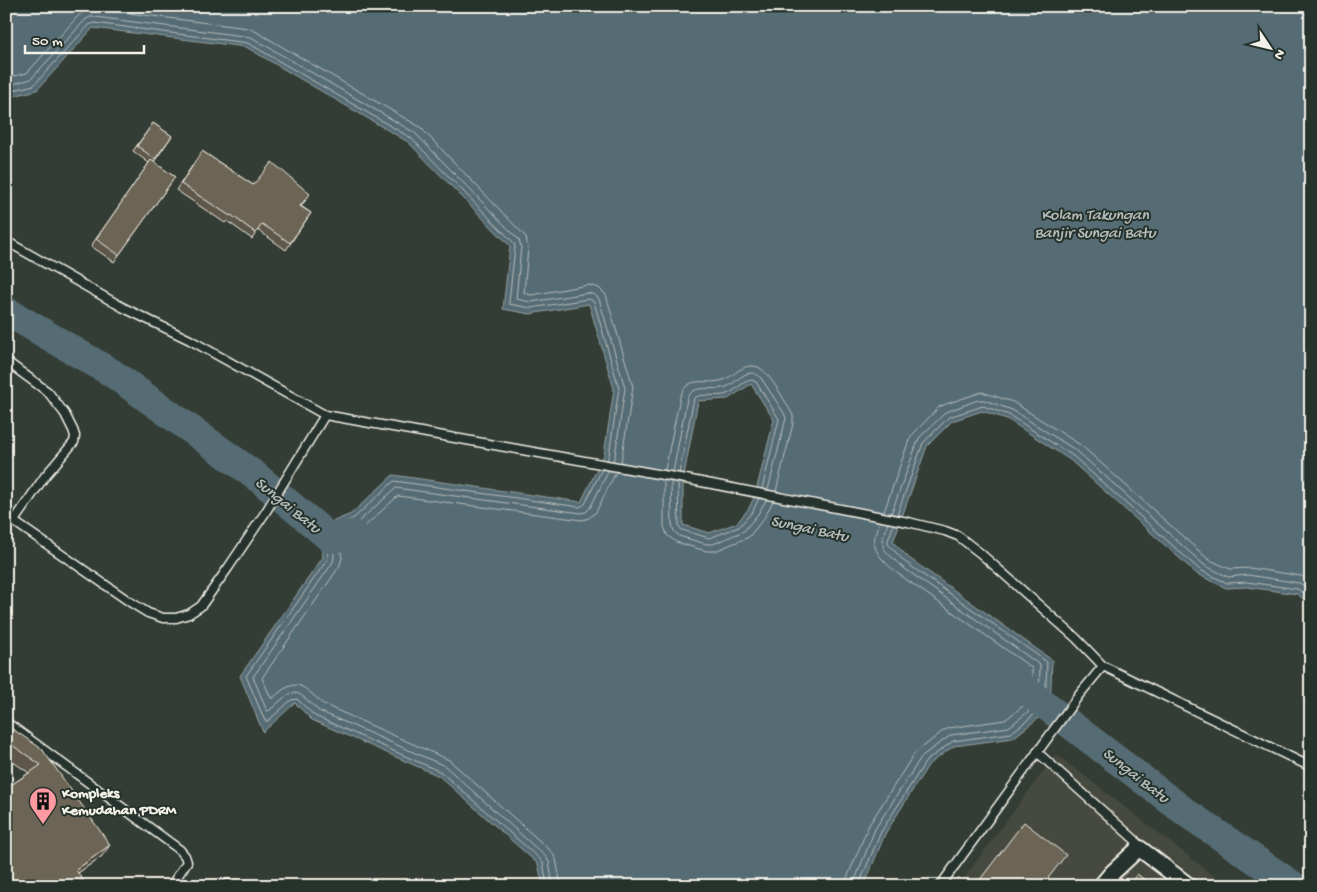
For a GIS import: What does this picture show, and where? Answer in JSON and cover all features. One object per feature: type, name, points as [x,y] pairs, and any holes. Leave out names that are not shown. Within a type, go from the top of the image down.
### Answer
[{"type":"street","points":[[1101,886],[1139,848],[1189,886]]},
{"type":"lane","points":[[6,241],[124,308],[190,340],[325,415],[691,480],[908,522],[958,536],[968,542],[1076,638],[1103,666],[1311,767]]},
{"type":"lane","points":[[6,361],[48,392],[69,422],[75,436],[74,442],[45,476],[14,521]]},
{"type":"lane","points":[[6,516],[148,613],[163,618],[176,618],[189,614],[201,606],[228,568],[265,513],[325,415]]},
{"type":"lane","points":[[940,886],[1079,695],[1103,666]]},
{"type":"lane","points":[[6,722],[180,850],[186,856],[187,862],[171,886]]},
{"type":"lane","points":[[1037,752],[1135,840],[1139,848]]},
{"type":"lane","points":[[222,886],[228,884],[231,886]]},
{"type":"shaded area","points":[[1056,754],[1227,886],[958,886]]},
{"type":"water","name":"Kolam Takungan Banjir Sungai Batu","points":[[6,6],[1311,6],[1311,605],[1297,594],[1247,587],[1226,588],[1197,574],[1070,460],[1007,419],[982,411],[952,421],[927,446],[893,542],[909,558],[1052,660],[1050,709],[1013,738],[954,746],[929,764],[885,834],[864,886],[543,886],[538,864],[439,776],[312,720],[295,703],[263,732],[240,676],[323,557],[317,528],[351,514],[393,475],[581,502],[604,455],[614,389],[589,304],[530,314],[503,309],[510,246],[408,142],[246,47],[93,28],[37,90],[6,98]],"holes":[[[751,384],[774,420],[755,495],[749,508],[737,523],[709,533],[683,525],[683,480],[698,401],[728,399]]]},
{"type":"building","points":[[153,123],[172,136],[155,159],[137,146]]},
{"type":"building","points":[[202,151],[253,185],[272,162],[310,194],[300,206],[311,213],[290,243],[262,224],[256,233],[181,184]]},
{"type":"building","points":[[151,160],[175,177],[119,255],[96,239]]},
{"type":"building","points":[[6,368],[10,370],[6,377]]},
{"type":"building","name":"Kompleks Kemudahan PDRM","points":[[11,728],[42,749],[110,845],[76,870],[87,886],[6,886],[6,778],[11,785],[41,765],[6,741],[6,734]]},
{"type":"building","points":[[1024,822],[1066,855],[1042,886],[975,886]]},
{"type":"building","points":[[1137,874],[1153,886],[1128,886]]},
{"type":"waterway","name":"Sungai Batu","points":[[6,311],[112,373],[256,476],[331,539],[352,534]]},
{"type":"waterway","name":"Sungai Batu","points":[[1020,685],[1188,814],[1294,886]]},
{"type":"place","name":"Kompleks Kemudahan PDRM","points":[[43,825]]}]
